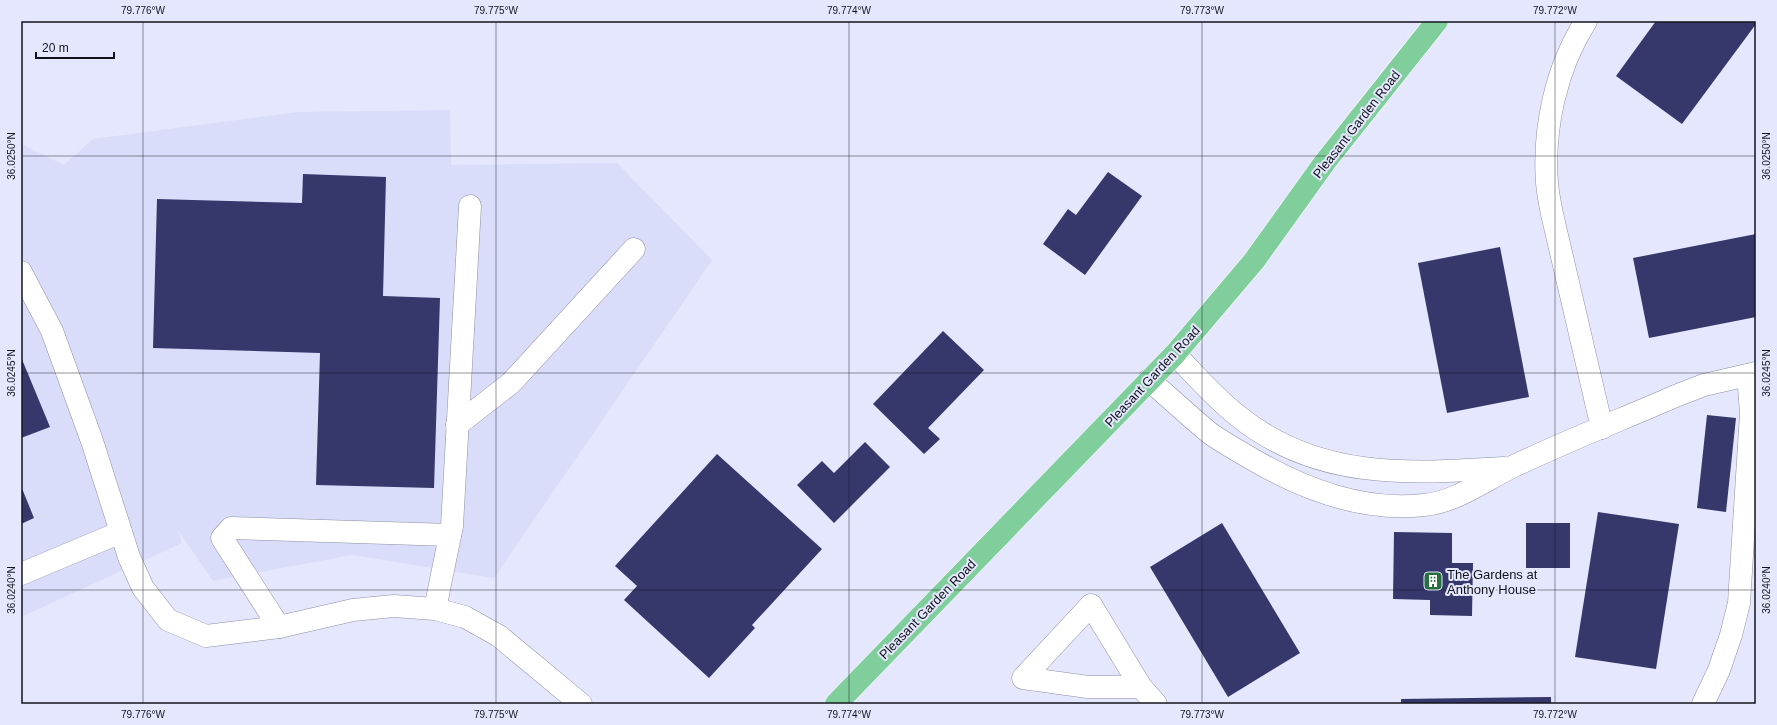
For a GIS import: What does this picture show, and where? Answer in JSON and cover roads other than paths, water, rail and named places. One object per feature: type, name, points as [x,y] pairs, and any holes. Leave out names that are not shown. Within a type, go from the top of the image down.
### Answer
[{"type":"main road","name":"Pleasant Garden Road","points":[[836,704],[1175,354],[1254,261],[1325,162],[1437,21]]},
{"type":"street","points":[[1586,21],[1566,61],[1555,95],[1546,151],[1547,184],[1552,214],[1602,428]]},
{"type":"street","points":[[435,609],[450,535],[470,206]]},
{"type":"street","points":[[457,426],[511,383],[634,249]]},
{"type":"street","points":[[21,272],[52,331],[92,441],[129,557],[143,588],[168,620],[206,636],[279,627],[353,610],[394,606],[435,609],[465,617],[499,636],[581,704]]},
{"type":"street","points":[[1175,354],[1238,416],[1260,432],[1296,451],[1325,461],[1361,469],[1396,472],[1436,472],[1512,467]]},
{"type":"street","points":[[1149,380],[1212,434],[1235,450],[1284,476],[1328,495],[1364,503],[1393,506],[1425,505],[1454,498],[1512,467],[1704,385],[1752,374],[1751,413],[1739,603],[1720,670],[1707,703]]},
{"type":"street","points":[[1284,476],[1296,451]]},
{"type":"street","points":[[1393,506],[1396,472]]},
{"type":"street","points":[[279,627],[222,538],[231,528],[450,535]]},
{"type":"street","points":[[21,574],[121,532]]},
{"type":"street","points":[[1141,687],[1088,687],[1023,678],[1091,604],[1141,687],[1156,704]]},
{"type":"place","name":"The Gardens at Anthony House","points":[[1433,581]]}]
